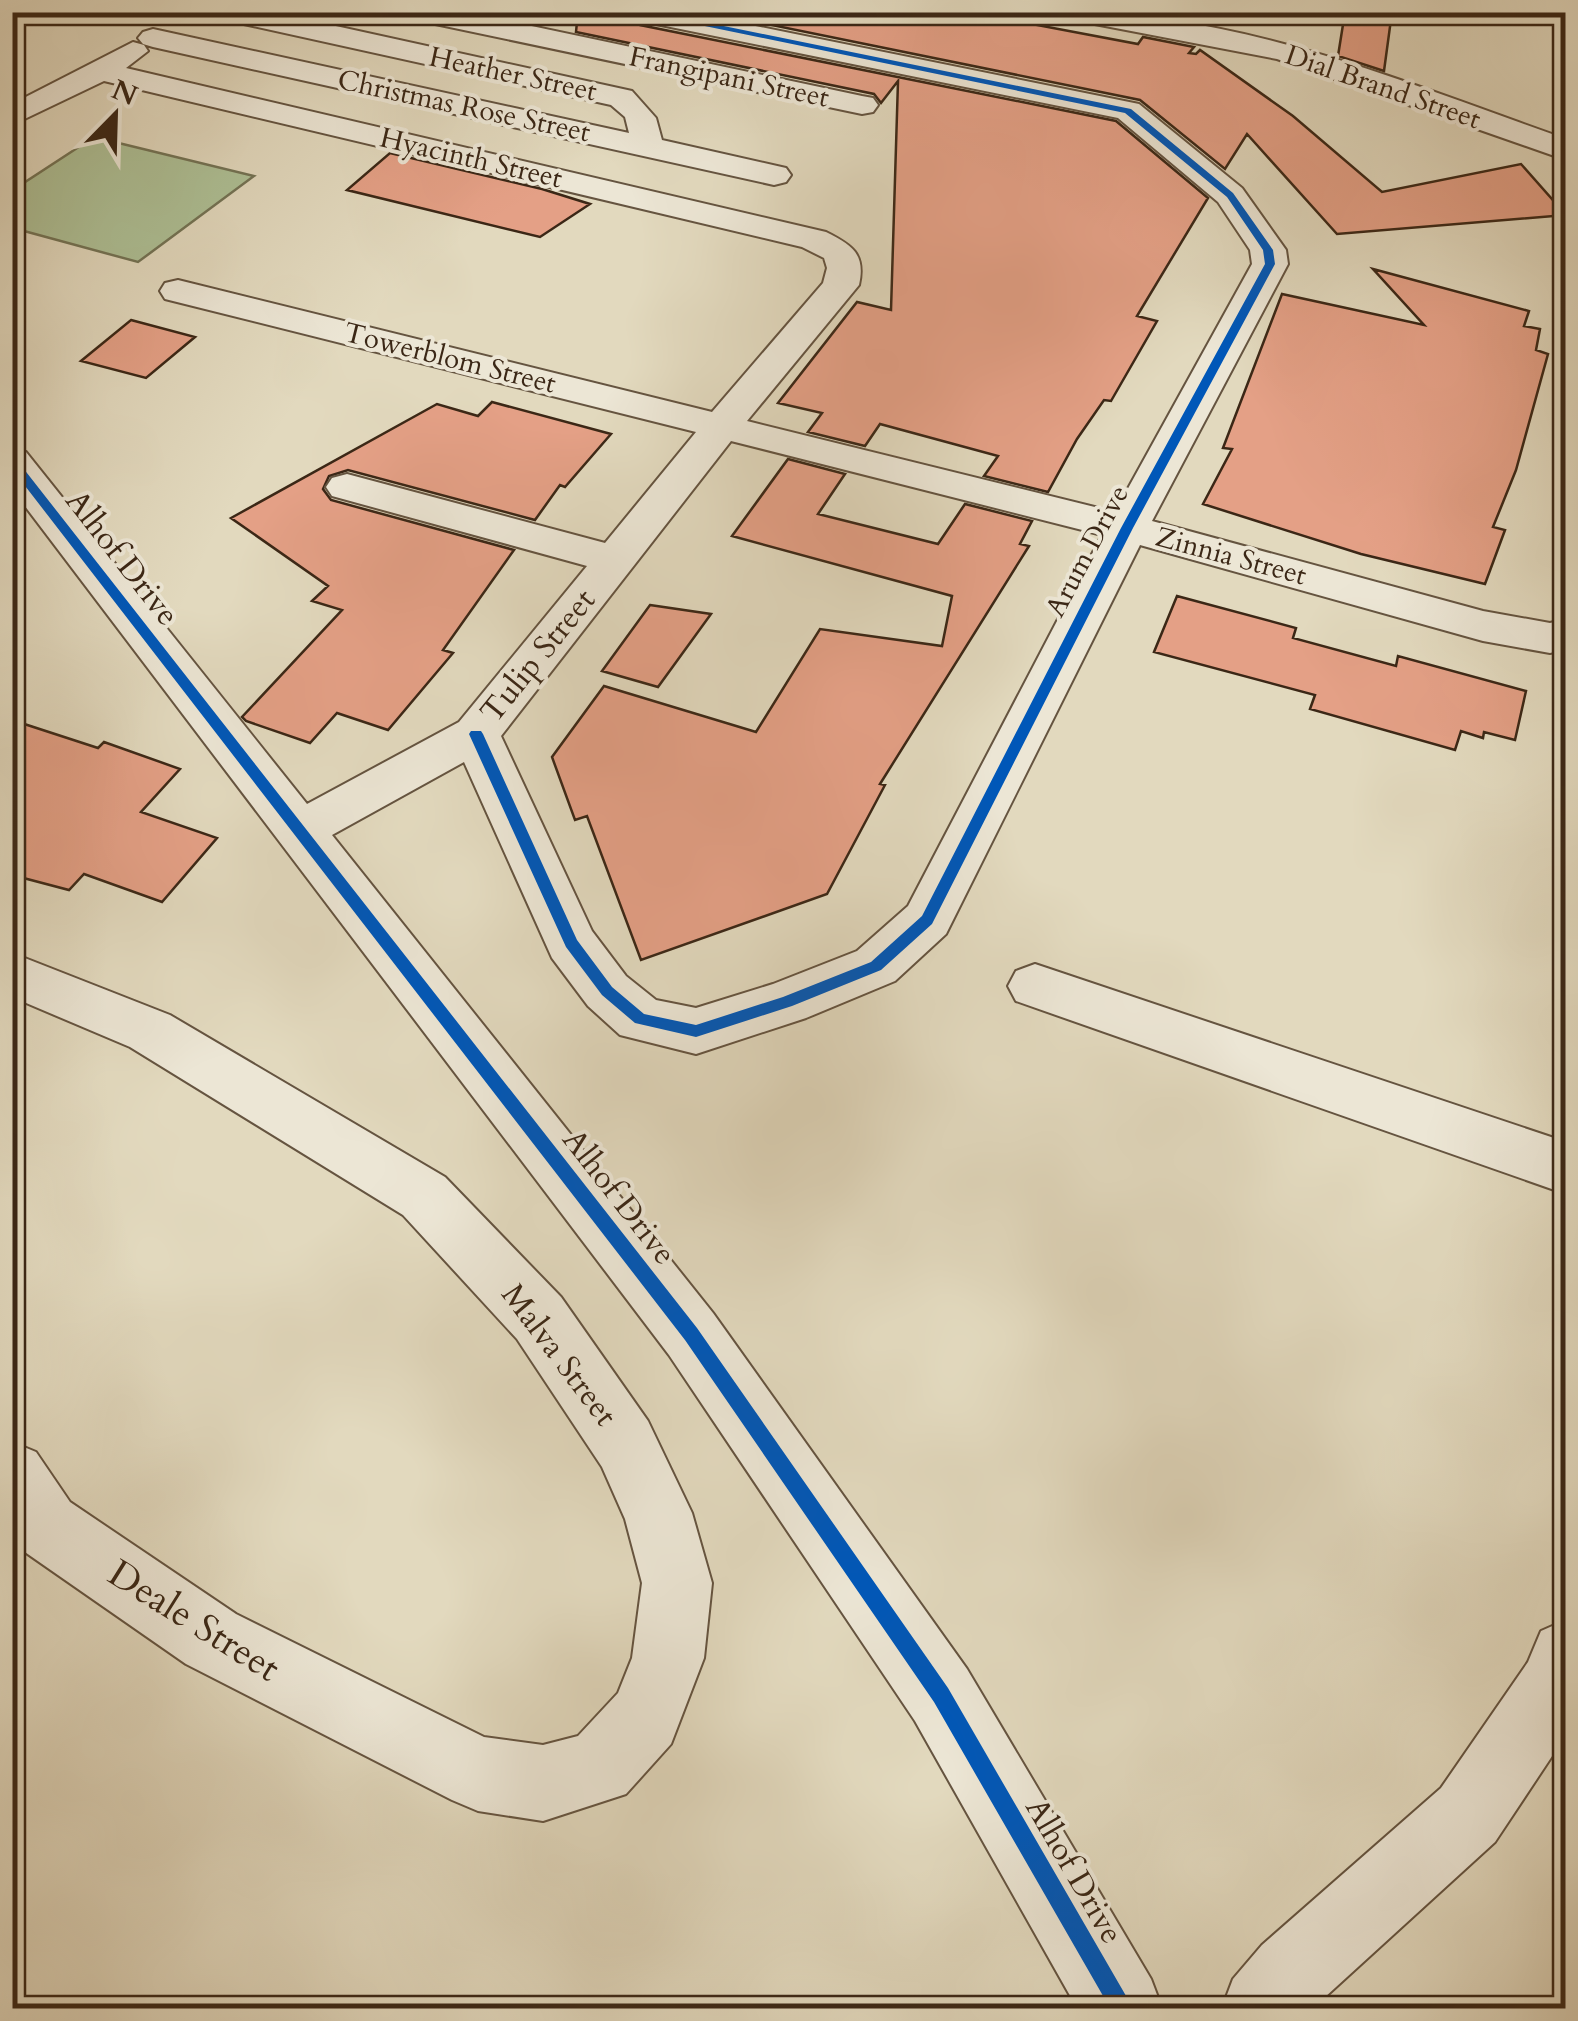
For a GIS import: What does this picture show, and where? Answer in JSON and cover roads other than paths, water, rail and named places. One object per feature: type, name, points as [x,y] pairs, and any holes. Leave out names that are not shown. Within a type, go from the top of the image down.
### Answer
[{"type":"street","points":[[12,116],[100,71],[192,12]]},
{"type":"street","name":"Heather Street","points":[[230,12],[621,98],[637,109],[645,122],[646,146]]},
{"type":"street","name":"Frangipani Street","points":[[421,12],[862,105]]},
{"type":"street","name":"Arum Drive","points":[[476,734],[571,943],[607,991],[640,1019],[696,1031],[876,966],[927,920],[1127,528],[1270,264],[1268,250],[1230,195],[1138,117],[1114,106],[640,12]]},
{"type":"street","name":"Dial Brand Street","points":[[1079,12],[1288,38],[1566,150]]},
{"type":"street","name":"Christmas Rose Street","points":[[153,38],[774,174]]},
{"type":"street","name":"Hyacinth Street","points":[[100,71],[799,236],[840,252]]},
{"type":"street","name":"Tulip Street","points":[[298,831],[476,734],[722,426],[841,285],[845,268],[840,252]]},
{"type":"street","name":"Towerblom Street","points":[[178,290],[722,426]]},
{"type":"street","name":"Zinnia Street","points":[[722,426],[1127,528],[1483,626],[1550,638],[1566,634]]},
{"type":"street","name":"Alhof Drive","points":[[12,461],[702,1350],[942,1695],[1122,2008]]},
{"type":"street","name":"Tulip Street","points":[[348,488],[615,560]]},
{"type":"street","name":"Malva Street","points":[[12,974],[150,1032],[424,1196],[539,1318],[625,1444],[658,1513],[676,1583],[668,1658],[645,1718],[600,1768],[543,1783],[478,1774],[399,1737]]},
{"type":"street","points":[[1035,986],[1566,1168]]},
{"type":"street","name":"Deale Street","points":[[12,1475],[46,1526],[211,1639],[399,1737]]},
{"type":"street","points":[[1289,1997],[1468,1815],[1559,1680],[1566,1656]]}]
